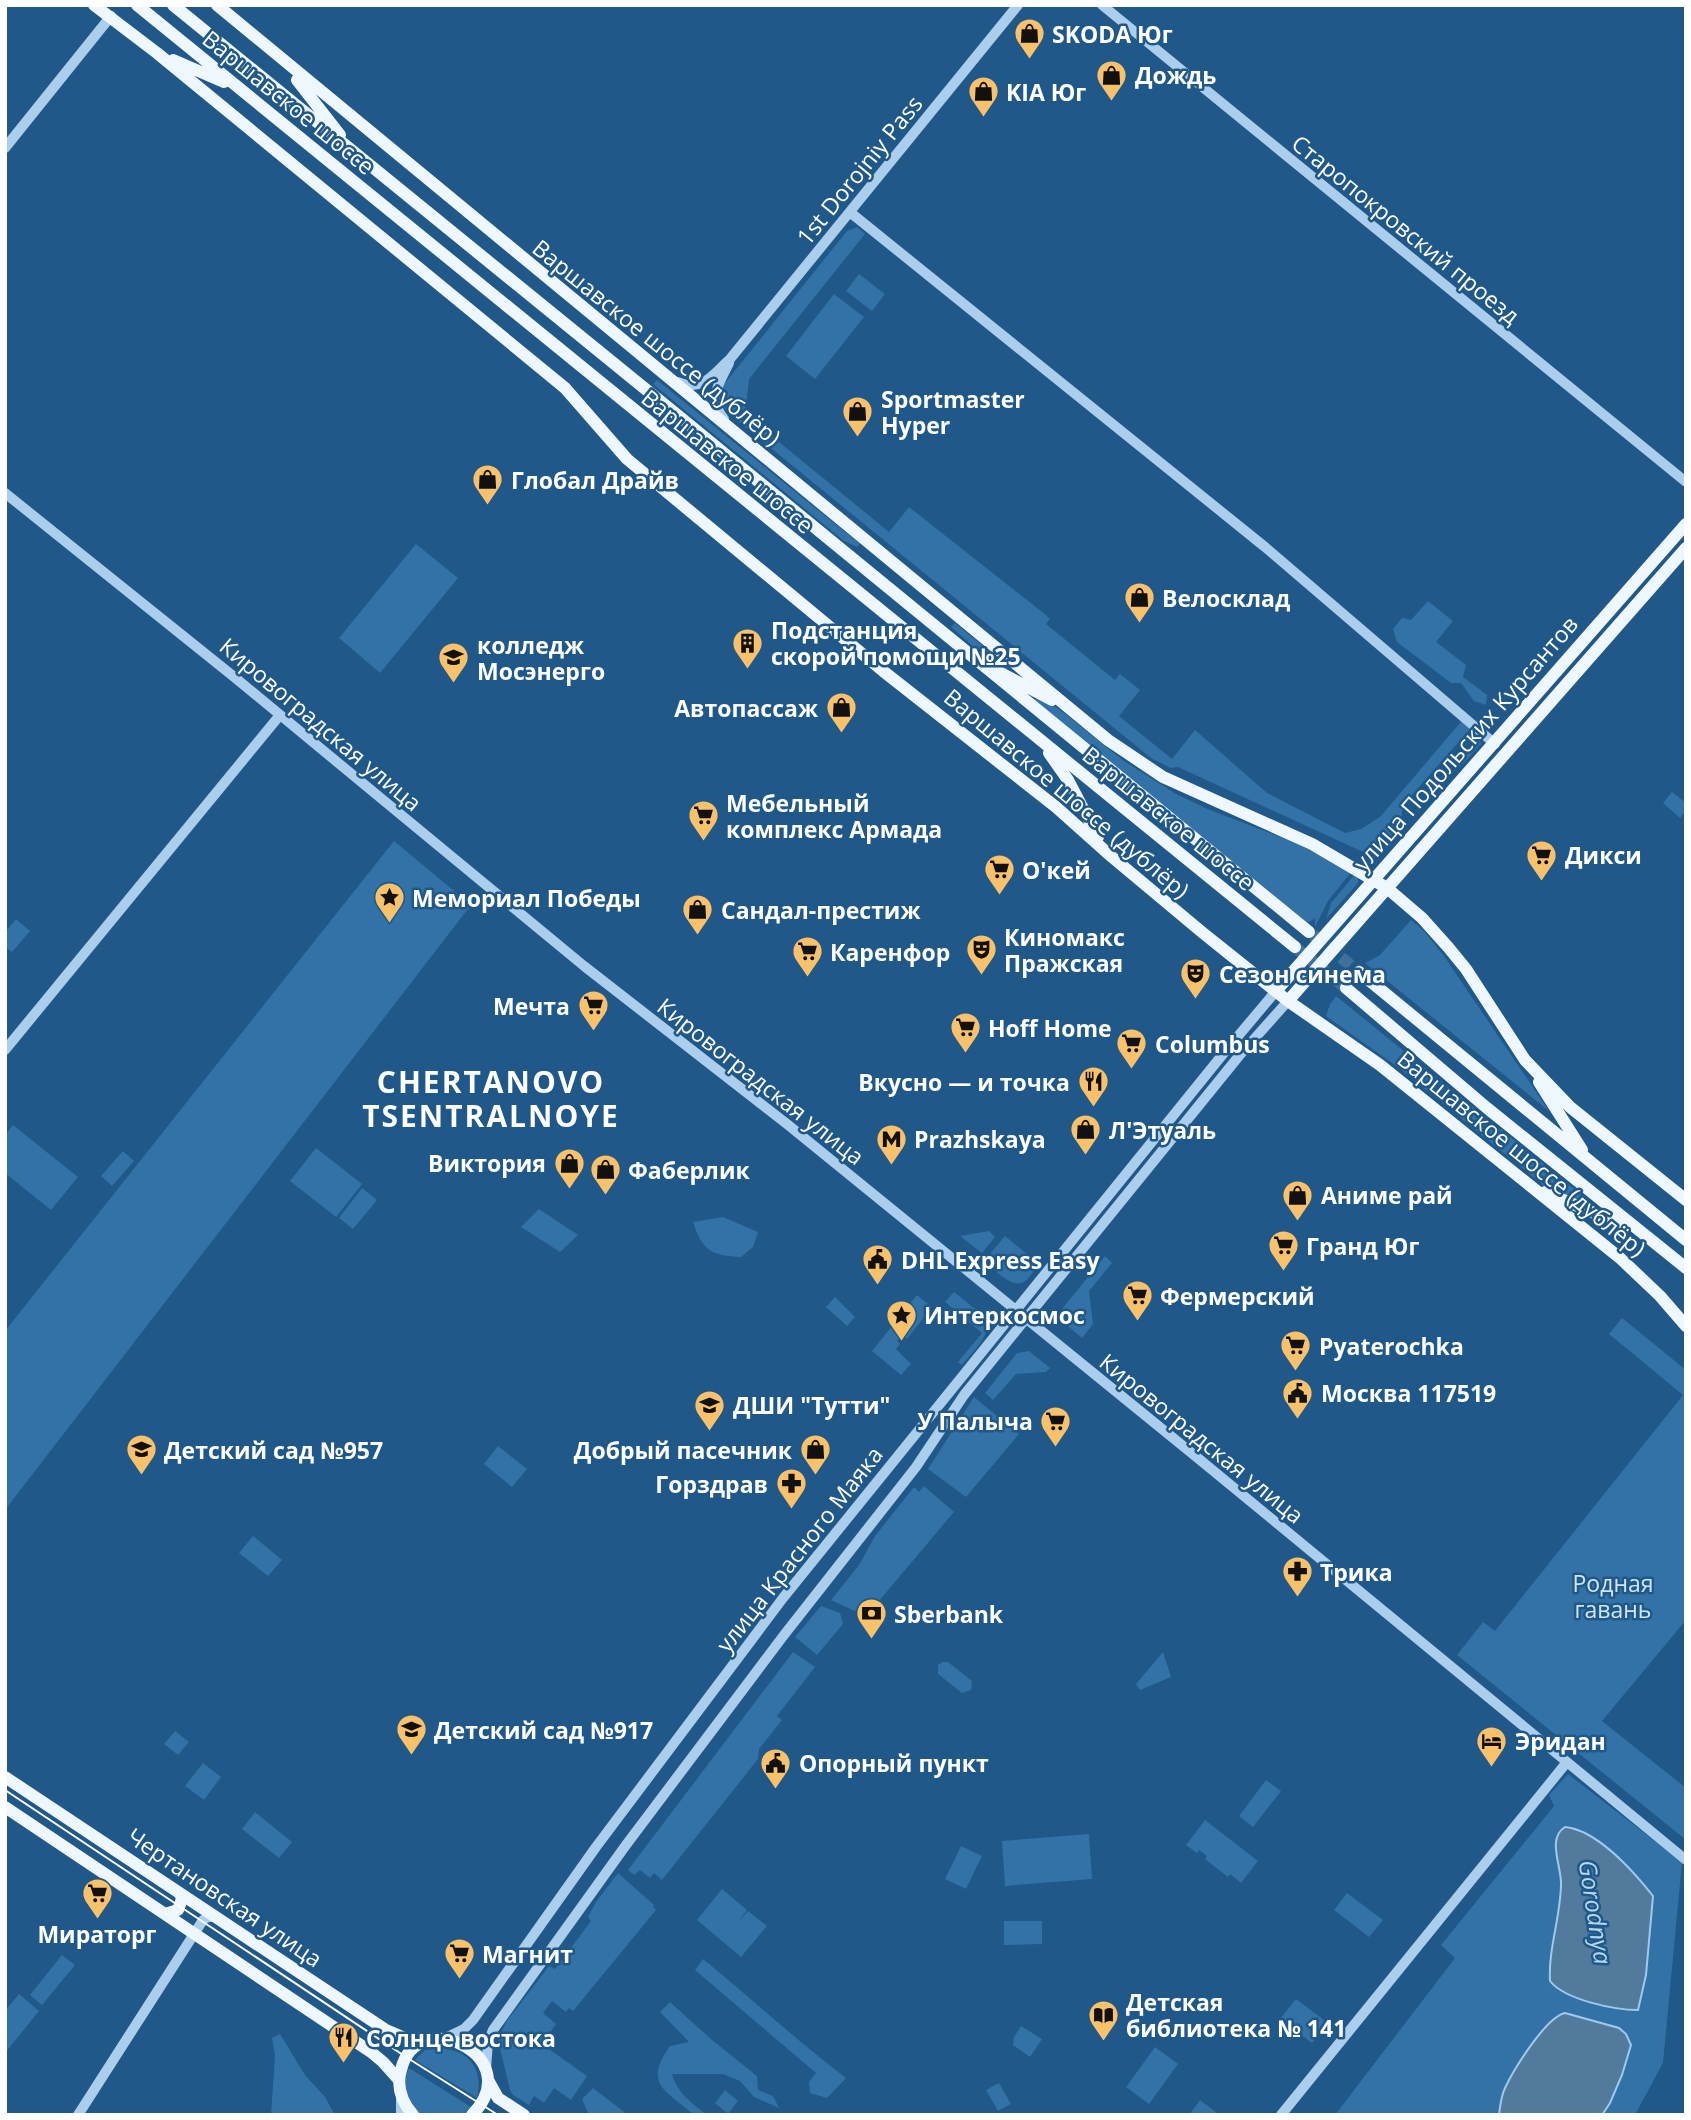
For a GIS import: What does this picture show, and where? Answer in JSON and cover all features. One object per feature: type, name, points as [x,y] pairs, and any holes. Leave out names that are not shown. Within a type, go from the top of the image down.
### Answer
[{"type":"main road","name":"Варшавское шоссе (дублёр)","points":[[94,5],[157,52],[565,388],[627,458],[883,671],[1048,800],[1112,857],[1276,991]]},
{"type":"main road","name":"Варшавское шоссе","points":[[137,5],[1295,947]]},
{"type":"main road","name":"Варшавское шоссе","points":[[173,5],[1309,932]]},
{"type":"main road","name":"Варшавское шоссе (дублёр)","points":[[217,5],[281,61],[1072,710]]},
{"type":"main road","points":[[157,52],[240,90]]},
{"type":"main road","points":[[281,61],[353,152]]},
{"type":"main road","name":"улица Подольских Курсантов","points":[[1276,991],[1686,524]]},
{"type":"main road","name":"улица Подольских Курсантов","points":[[1288,1001],[1686,548]]},
{"type":"main road","points":[[974,660],[1072,710]]},
{"type":"main road","name":"Варшавское шоссе","points":[[1072,710],[1138,762],[1163,777],[1312,844],[1374,879]]},
{"type":"main road","points":[[1038,739],[1068,780],[1091,828],[1112,857]]},
{"type":"main road","points":[[1374,879],[1422,918],[1466,969],[1587,1159]]},
{"type":"main road","points":[[1359,972],[1686,1240]]},
{"type":"main road","points":[[1346,988],[1487,1108],[1686,1268]]},
{"type":"main road","points":[[1276,991],[1288,1001]]},
{"type":"main road","name":"Варшавское шоссе (дублёр)","points":[[1288,1001],[1380,1065],[1620,1258],[1660,1296],[1686,1326]]},
{"type":"main road","points":[[1525,1060],[1570,1107],[1686,1200]]},
{"type":"main road","points":[[1522,1180],[1617,1222],[1675,1259]]},
{"type":"main road","name":"Чертановская улица","points":[[5,1777],[386,2030],[425,2043]]},
{"type":"main road","name":"Чертановская улица","points":[[5,1807],[371,2052],[393,2071],[399,2080]]},
{"type":"main road","points":[[165,1914],[178,1910],[182,1899],[180,1893]]},
{"type":"main road","points":[[413,2115],[401,2095],[399,2080],[406,2057],[425,2043],[443,2039],[454,2040],[472,2049],[498,2098],[524,2115]]},
{"type":"main road","points":[[472,2115],[485,2096],[487,2074]]},
{"type":"street","name":"1st Dorojniy Pass","points":[[730,359],[1018,5]]},
{"type":"street","name":"Старопокровский проезд","points":[[1102,5],[1686,482]]},
{"type":"street","points":[[5,148],[111,16]]},
{"type":"street","points":[[851,212],[1265,547],[1495,744]]},
{"type":"street","points":[[662,373],[694,387],[702,384],[730,359]]},
{"type":"street","points":[[730,359],[717,389],[715,402],[719,413],[737,434]]},
{"type":"street","name":"Кировоградская улица","points":[[5,493],[576,959],[787,1124],[1686,1860]]},
{"type":"street","points":[[1540,691],[1538,697],[1541,703],[1547,705],[1552,702]]},
{"type":"street","points":[[5,1050],[280,715]]},
{"type":"street","points":[[1512,723],[1517,720],[1523,722],[1526,728],[1524,733]]},
{"type":"street","name":"улица Красного Маяка","points":[[443,2039],[464,2029],[473,2021],[596,1847],[745,1648],[872,1486],[1276,991]]},
{"type":"street","name":"улица Красного Маяка","points":[[487,2074],[488,2042],[493,2030],[604,1874],[784,1635],[916,1467],[964,1395],[1240,1056],[1288,1001]]},
{"type":"street","points":[[1281,2115],[1567,1762]]},
{"type":"street","points":[[78,2115],[194,1933],[208,1917],[217,1917]]},
{"type":"street","points":[[401,2095],[401,2115]]},
{"type":"green space","points":[[857,227],[865,234],[749,379],[745,414],[889,532],[909,507],[1046,615],[1050,619],[1046,624],[1115,680],[1120,674],[1140,690],[1119,716],[1172,759],[1195,730],[1267,793],[1345,833],[1361,829],[1380,817],[1465,717],[1472,727],[1403,805],[1400,832],[1376,858],[1178,767],[1171,768],[1151,758],[728,413],[721,398],[725,383],[847,231]]},
{"type":"green space","points":[[859,274],[885,294],[872,311],[846,291]]},
{"type":"green space","points":[[834,294],[864,317],[815,379],[786,356]]},
{"type":"green space","points":[[657,380],[860,544],[857,547],[844,541],[653,384]]},
{"type":"green space","points":[[416,544],[458,578],[380,673],[339,638]]},
{"type":"green space","points":[[1428,601],[1453,621],[1436,642],[1466,665],[1463,677],[1487,695],[1486,705],[1474,701],[1461,683],[1451,683],[1397,642],[1393,629],[1402,618],[1411,620]]},
{"type":"green space","points":[[955,623],[1009,667],[1007,669],[999,665],[978,650],[951,627]]},
{"type":"green space","points":[[1036,698],[1059,709],[1124,761],[1176,794],[1291,841],[1352,871],[1328,901],[1315,927],[1315,918],[1308,923],[1034,701]]},
{"type":"green space","points":[[1477,733],[1481,744],[1451,774],[1464,758]]},
{"type":"green space","points":[[1672,792],[1686,803],[1686,811],[1680,818],[1663,803]]},
{"type":"green space","points":[[394,841],[471,905],[5,1510],[5,1331]]},
{"type":"green space","points":[[1356,873],[1358,883],[1326,919],[1331,903]]},
{"type":"green space","points":[[16,919],[30,931],[12,952],[5,947],[5,932]]},
{"type":"green space","points":[[1411,920],[1424,931],[1444,956],[1549,1111],[1365,963],[1380,955]]},
{"type":"green space","points":[[1336,996],[1588,1200],[1587,1203],[1563,1196],[1544,1186],[1399,1068],[1326,1016]]},
{"type":"green space","points":[[13,1125],[78,1177],[51,1210],[5,1173],[5,1135]]},
{"type":"green space","points":[[316,1148],[362,1184],[336,1217],[290,1181]]},
{"type":"green space","points":[[123,1151],[134,1161],[112,1186],[101,1176]]},
{"type":"green space","points":[[362,1188],[377,1200],[353,1229],[339,1218]]},
{"type":"green space","points":[[539,1209],[578,1235],[560,1252],[521,1227]]},
{"type":"green space","points":[[723,1217],[758,1232],[753,1247],[741,1257],[722,1255],[709,1250],[700,1239],[693,1222]]},
{"type":"green space","points":[[989,1231],[995,1237],[982,1253],[960,1236]]},
{"type":"green space","points":[[1005,1236],[1039,1264],[1024,1282],[1014,1283],[1008,1280],[984,1261]]},
{"type":"green space","points":[[1105,1256],[1112,1263],[1089,1291],[1093,1324],[1082,1338],[1063,1322],[1062,1309]]},
{"type":"green space","points":[[954,1292],[979,1312],[982,1309],[987,1325],[983,1339],[962,1365],[958,1362],[982,1333],[945,1302]]},
{"type":"green space","points":[[917,1295],[932,1307],[907,1339],[902,1334],[897,1341],[900,1344],[896,1349],[911,1364],[901,1375],[872,1351]]},
{"type":"green space","points":[[835,1297],[855,1317],[847,1326],[826,1307]]},
{"type":"green space","name":"Родная гавань","points":[[1622,1318],[1686,1370],[1686,1620],[1602,1721],[1686,1788],[1686,1840],[1457,1655],[1483,1622],[1495,1631],[1683,1395],[1609,1334]]},
{"type":"green space","points":[[1029,1351],[1050,1368],[1046,1372],[1016,1374],[993,1400],[985,1393],[1017,1353]]},
{"type":"green space","points":[[974,1397],[1019,1434],[966,1497],[928,1469]]},
{"type":"green space","points":[[498,1446],[527,1469],[512,1487],[484,1464]]},
{"type":"green space","points":[[924,1486],[954,1512],[873,1608],[864,1600],[855,1611],[831,1600],[859,1565],[875,1536],[914,1487],[919,1492]]},
{"type":"green space","points":[[253,1536],[282,1560],[268,1576],[239,1553]]},
{"type":"green space","points":[[821,1606],[840,1613],[843,1624],[817,1655],[795,1637]]},
{"type":"green space","points":[[793,1652],[815,1667],[777,1716],[782,1720],[759,1749],[758,1759],[662,1880],[654,1873],[650,1878],[640,1870],[634,1875],[628,1870]]},
{"type":"green space","points":[[1163,1652],[1171,1677],[1140,1690],[1136,1684]]},
{"type":"green space","points":[[948,1662],[972,1681],[971,1690],[962,1693],[938,1674],[938,1665]]},
{"type":"green space","points":[[175,1731],[189,1742],[178,1755],[164,1744]]},
{"type":"green space","points":[[203,1763],[221,1777],[204,1800],[185,1786]]},
{"type":"green space","points":[[1568,1774],[1682,1862],[1663,2063],[1635,2115],[1602,2115],[1619,2082],[1631,2045],[1619,2028],[1565,2013],[1503,2090],[1499,2115],[1335,2115],[1455,1958],[1441,1945],[1554,1806],[1549,1795]],"holes":[[[1565,1827],[1590,1835],[1614,1853],[1653,1896],[1651,1915],[1621,2010],[1577,1998],[1551,1981],[1551,1957],[1561,1883],[1557,1838]]]},
{"type":"green space","points":[[1266,1780],[1281,1791],[1253,1827],[1239,1816]]},
{"type":"green space","points":[[255,1812],[292,1842],[279,1858],[242,1829]]},
{"type":"green space","points":[[1205,1820],[1258,1861],[1241,1883],[1230,1874],[1228,1877],[1205,1859],[1207,1856],[1199,1850],[1197,1853],[1186,1845]]},
{"type":"green space","points":[[1089,1834],[1092,1879],[1005,1886],[1002,1841]]},
{"type":"green space","points":[[961,1846],[982,1856],[966,1889],[945,1879]]},
{"type":"green space","points":[[618,1873],[654,1905],[656,1910],[573,2011],[569,2008],[566,2012],[552,2001],[543,2013],[556,2024],[542,2044],[587,2076],[571,2100],[554,2088],[544,2103],[534,2096],[529,2105],[510,2090],[498,2040],[506,2022],[549,1966],[555,1969],[591,1921],[588,1917],[596,1902]]},
{"type":"green space","points":[[722,1889],[747,1910],[739,1921],[748,1911],[767,1926],[741,1957],[697,1920]]},
{"type":"green space","points":[[1347,1893],[1383,1920],[1369,1937],[1334,1910]]},
{"type":"green space","points":[[1004,1921],[1042,1921],[1042,1944],[1004,1945]]},
{"type":"green space","points":[[62,1955],[75,1965],[42,2005],[30,1995]]},
{"type":"green space","points":[[703,1959],[846,2078],[827,2098],[810,2093],[809,2082],[816,2073],[695,1970]]},
{"type":"green space","points":[[19,1994],[39,2011],[5,2053],[5,2011]]},
{"type":"green space","points":[[1296,1999],[1328,2023],[1312,2043],[1280,2019]]},
{"type":"green space","points":[[670,2002],[757,2076],[758,2090],[773,2096],[779,2108],[754,2097],[740,2081],[723,2074],[672,2074],[681,2092],[707,2115],[694,2115],[667,2092],[658,2078],[662,2059],[670,2046],[689,2042],[660,2012]]},
{"type":"green space","points":[[1021,2026],[1042,2039],[1030,2057],[1013,2045],[1014,2037]]},
{"type":"green space","points":[[280,2034],[305,2075],[325,2097],[335,2115],[271,2115],[275,2056],[272,2038]]},
{"type":"green space","points":[[1155,2047],[1178,2064],[1149,2104],[1126,2087]]},
{"type":"green space","points":[[440,2048],[459,2053],[472,2063],[478,2078],[477,2098],[415,2060],[425,2050]]},
{"type":"green space","points":[[409,2068],[471,2107],[463,2115],[421,2115],[407,2094]]},
{"type":"green space","points":[[999,2083],[1011,2104],[998,2111],[986,2090]]},
{"type":"green space","points":[[593,2088],[628,2115],[589,2115],[582,2099]]},
{"type":"green space","points":[[725,2090],[738,2101],[728,2114],[715,2103]]},
{"type":"green space","points":[[1200,2100],[1220,2115],[1189,2115]]},
{"type":"water","name":"Gorodnya","points":[[1565,1827],[1577,1830],[1602,1844],[1625,1864],[1653,1896],[1646,1975],[1638,2010],[1604,2006],[1578,1999],[1557,1988],[1550,1981],[1561,1883],[1556,1845],[1560,1832]]},
{"type":"water","points":[[1565,2013],[1619,2028],[1626,2034],[1631,2045],[1610,2103],[1602,2115],[1499,2115],[1504,2091],[1523,2057],[1540,2033]]},
{"type":"tunnel","points":[[1313,935],[1359,972]]},
{"type":"tunnel","points":[[1295,947],[1346,988]]},
{"type":"tram line","points":[[5,1790],[406,2057],[498,2115]]},
{"type":"place","name":"SKODA Юг","points":[[1029,61]]},
{"type":"place","name":"Дождь","points":[[1112,102]]},
{"type":"place","name":"KIA Юг","points":[[983,119]]},
{"type":"place","name":"Sportmaster Hyper","points":[[858,439]]},
{"type":"place","name":"Глобал Драйв","points":[[488,507]]},
{"type":"place","name":"Велосклад","points":[[1139,625]]},
{"type":"place","name":"Подстанция скорой помощи №25","points":[[748,670]]},
{"type":"place","name":"колледж Мосэнерго","points":[[454,685]]},
{"type":"place","name":"Автопассаж","points":[[841,735]]},
{"type":"place","name":"Мебельный комплекс Армада","points":[[703,843]]},
{"type":"place","name":"Дикси","points":[[1542,882]]},
{"type":"place","name":"О'кей","points":[[999,897]]},
{"type":"place","name":"Мемориал Победы","points":[[389,925]]},
{"type":"place","name":"Сандал-престиж","points":[[698,937]]},
{"type":"place","name":"Киномакс Пражская","points":[[981,977]]},
{"type":"place","name":"Каренфор","points":[[807,979]]},
{"type":"place","name":"Сезон синема","points":[[1196,1001]]},
{"type":"place","name":"Мечта","points":[[593,1033]]},
{"type":"place","name":"Hoff Home","points":[[965,1055]]},
{"type":"place","name":"Columbus","points":[[1132,1071]]},
{"type":"place","name":"Вкусно — и точка","points":[[1093,1109]]},
{"type":"place","name":"Л'Этуаль","points":[[1086,1157]]},
{"type":"place","name":"Prazhskaya","points":[[891,1166]]},
{"type":"place","name":"Виктория","points":[[569,1190]]},
{"type":"place","name":"Фаберлик","points":[[605,1197]]},
{"type":"place","name":"Аниме рай","points":[[1298,1222]]},
{"type":"place","name":"Гранд Юг","points":[[1283,1273]]},
{"type":"place","name":"DHL Express Easy","points":[[878,1287]]},
{"type":"place","name":"Фермерский","points":[[1137,1323]]},
{"type":"place","name":"Интеркосмос","points":[[901,1342]]},
{"type":"place","name":"Pyaterochka","points":[[1296,1373]]},
{"type":"place","name":"Москва 117519","points":[[1298,1420]]},
{"type":"place","name":"ДШИ \"Тутти\"","points":[[710,1432]]},
{"type":"place","name":"У Палыча","points":[[1056,1448]]},
{"type":"place","name":"Детский сад №957","points":[[141,1477]]},
{"type":"place","name":"Добрый пасечник","points":[[815,1477]]},
{"type":"place","name":"Горздрав","points":[[791,1511]]},
{"type":"place","name":"Трика","points":[[1297,1599]]},
{"type":"place","name":"Sberbank","points":[[871,1641]]},
{"type":"place","name":"Детский сад №917","points":[[411,1757]]},
{"type":"place","name":"Эридан","points":[[1492,1768]]},
{"type":"place","name":"Опорный пункт","points":[[776,1790]]},
{"type":"place","name":"Мираторг","points":[[97,1920]]},
{"type":"place","name":"Магнит","points":[[459,1981]]},
{"type":"place","name":"Детская библиотека № 141","points":[[1103,2042]]},
{"type":"place","name":"Солнце востока","points":[[343,2065]]},
{"type":"district","name":"CHERTANOVO TSENTRALNOYE","points":[[491,1098]]}]
